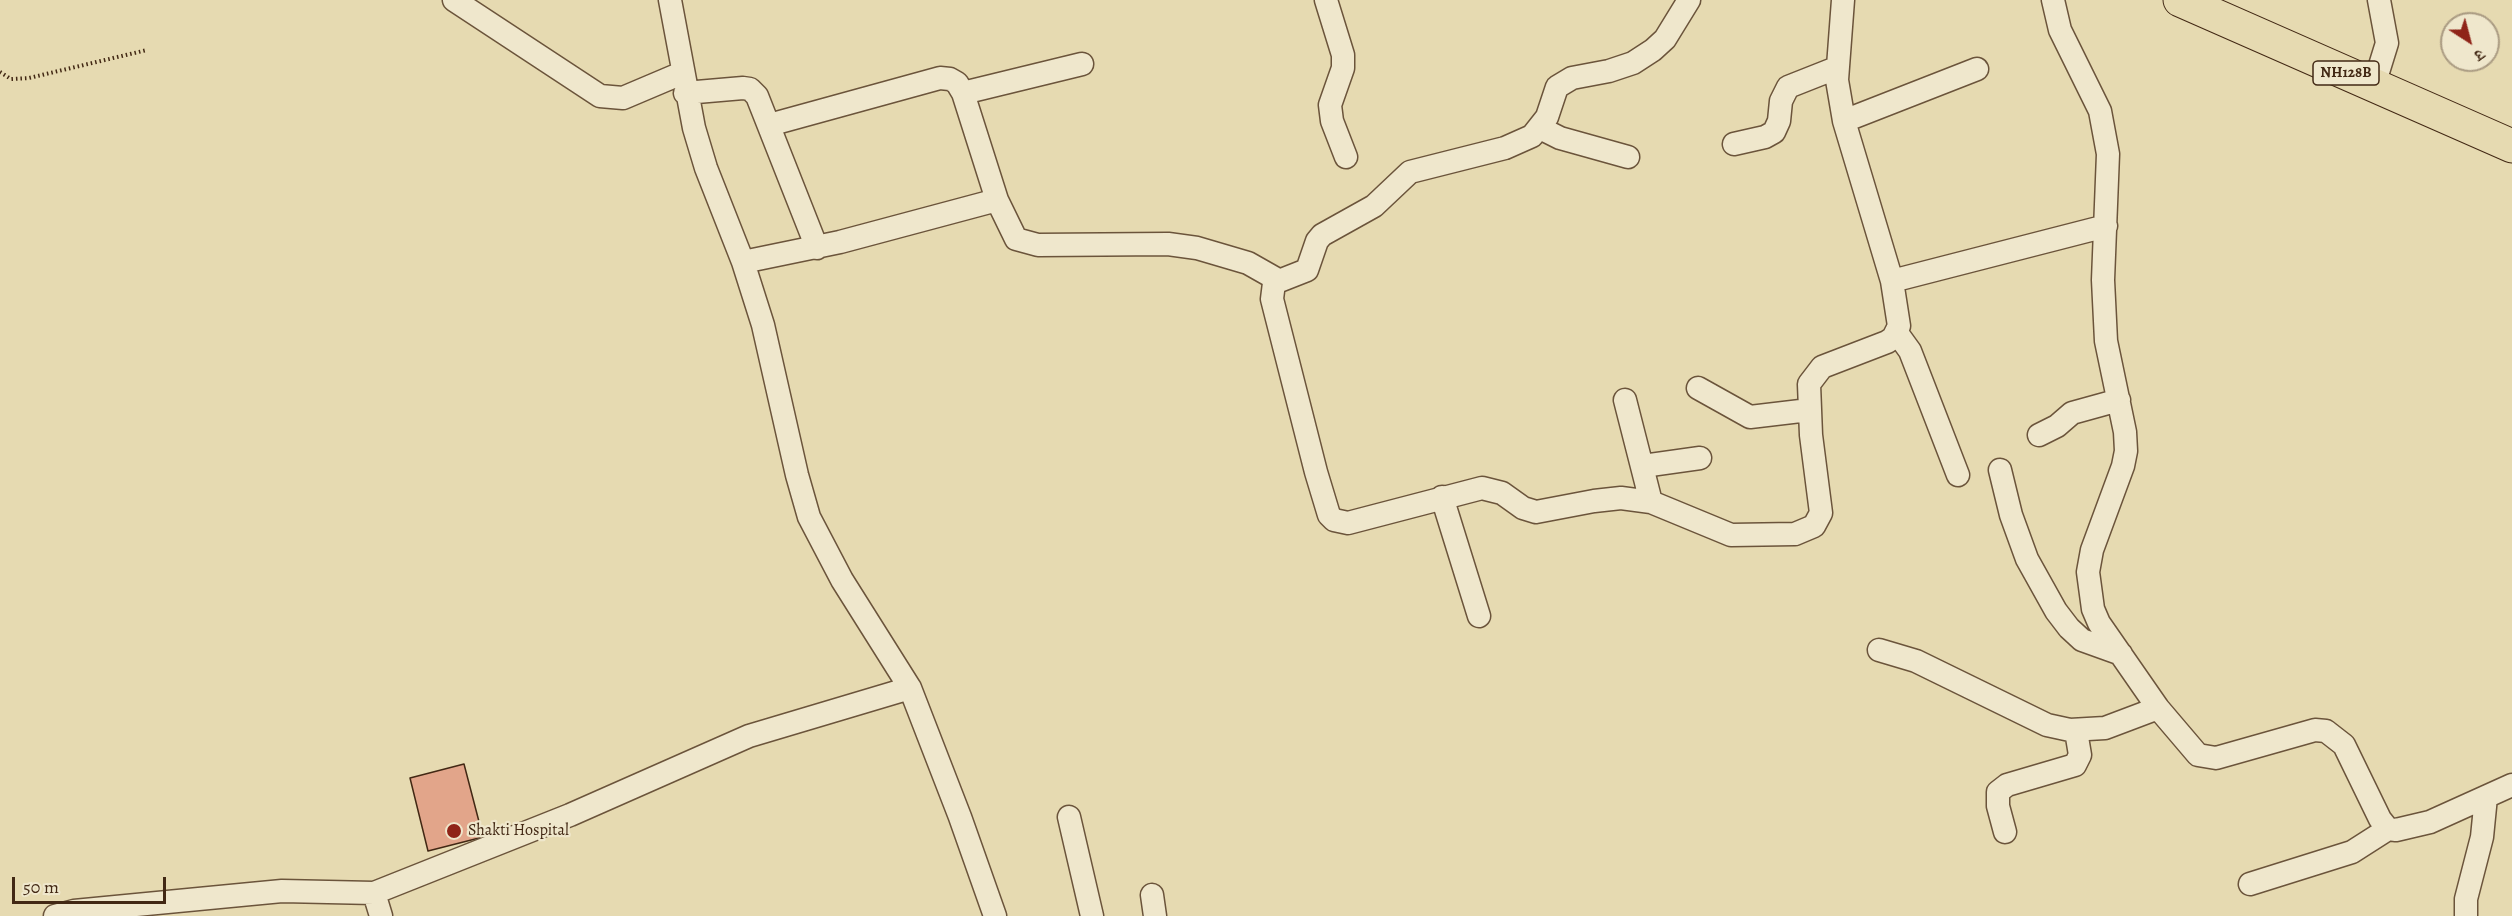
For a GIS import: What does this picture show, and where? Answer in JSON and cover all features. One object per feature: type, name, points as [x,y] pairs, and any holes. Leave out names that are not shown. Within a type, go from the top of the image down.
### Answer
[{"type":"highway","name":"NH128B","points":[[2180,0],[2512,146]]},
{"type":"street","points":[[454,0],[600,96],[623,98],[684,83],[750,89],[757,96],[817,248]]},
{"type":"street","points":[[670,0],[684,83],[706,168],[744,262],[763,325],[797,475],[809,517],[842,580],[910,688],[995,916]]},
{"type":"street","points":[[1326,0],[1344,55],[1343,69],[1330,105],[1332,121],[1346,157]]},
{"type":"street","points":[[1689,0],[1665,39],[1653,50],[1633,63],[1609,71],[1572,78],[1557,87],[1540,128],[1520,144],[1410,172],[1374,206],[1322,235],[1317,241],[1307,270],[1278,280],[1272,287],[1272,299],[1329,515],[1339,523],[1348,523],[1482,488],[1495,490],[1523,508],[1536,512],[1621,498],[1651,502],[1731,535],[1795,534],[1814,526],[1821,513],[1809,410],[1809,384],[1822,367],[1887,342],[1897,333]]},
{"type":"street","points":[[1843,0],[1836,68],[1844,121],[1892,281],[1898,313],[1897,333],[1918,370],[1958,475]]},
{"type":"street","points":[[2053,0],[2060,30],[2100,111],[2106,134],[2106,226],[2103,280],[2106,341],[2125,432],[2125,459],[2091,550],[2088,572],[2093,609],[2158,708],[2198,755],[2216,758],[2315,730],[2326,731],[2344,745],[2380,819],[2388,829]]},
{"type":"street","points":[[2374,85],[2387,43],[2379,0]]},
{"type":"street","points":[[963,93],[1082,64]]},
{"type":"street","points":[[1734,144],[1765,137],[1774,132],[1779,121],[1784,93],[1788,87],[1836,68]]},
{"type":"street","points":[[1844,121],[1977,69]]},
{"type":"street","points":[[769,125],[940,78],[950,79],[957,83],[963,93],[997,200],[1016,240],[1024,243],[1168,244],[1197,248],[1248,263],[1278,280]]},
{"type":"street","points":[[1540,128],[1560,138],[1628,157]]},
{"type":"street","points":[[744,262],[817,248],[997,200]]},
{"type":"street","points":[[1892,281],[2106,226]]},
{"type":"street","points":[[1698,388],[1750,417],[1809,410]]},
{"type":"street","points":[[1625,400],[1651,502]]},
{"type":"street","points":[[2039,435],[2057,426],[2072,413],[2119,400]]},
{"type":"street","points":[[1643,466],[1700,458]]},
{"type":"street","points":[[2000,470],[2011,515],[2027,559],[2056,611],[2068,628],[2082,640],[2121,654]]},
{"type":"street","points":[[1443,497],[1479,616]]},
{"type":"street","points":[[1879,650],[1916,661],[2047,725],[2076,731],[2105,728],[2158,708]]},
{"type":"street","points":[[55,916],[74,911],[171,909],[282,891],[374,893],[570,815],[749,736],[910,688]]},
{"type":"street","points":[[2006,832],[1998,806],[1998,792],[2007,785],[2075,765],[2080,755],[2076,731]]},
{"type":"street","points":[[2250,884],[2352,852],[2388,829],[2401,829],[2430,822],[2512,785]]},
{"type":"street","points":[[2466,916],[2466,899],[2482,837],[2486,796]]},
{"type":"street","points":[[1069,818],[1092,916]]},
{"type":"street","points":[[374,893],[381,916]]},
{"type":"path","points":[[0,72],[11,79],[29,78],[147,50]]},
{"type":"building","points":[[464,764],[483,837],[428,851],[410,778]]},
{"type":"place","name":"Shakti Hospital","points":[[454,831]]}]
